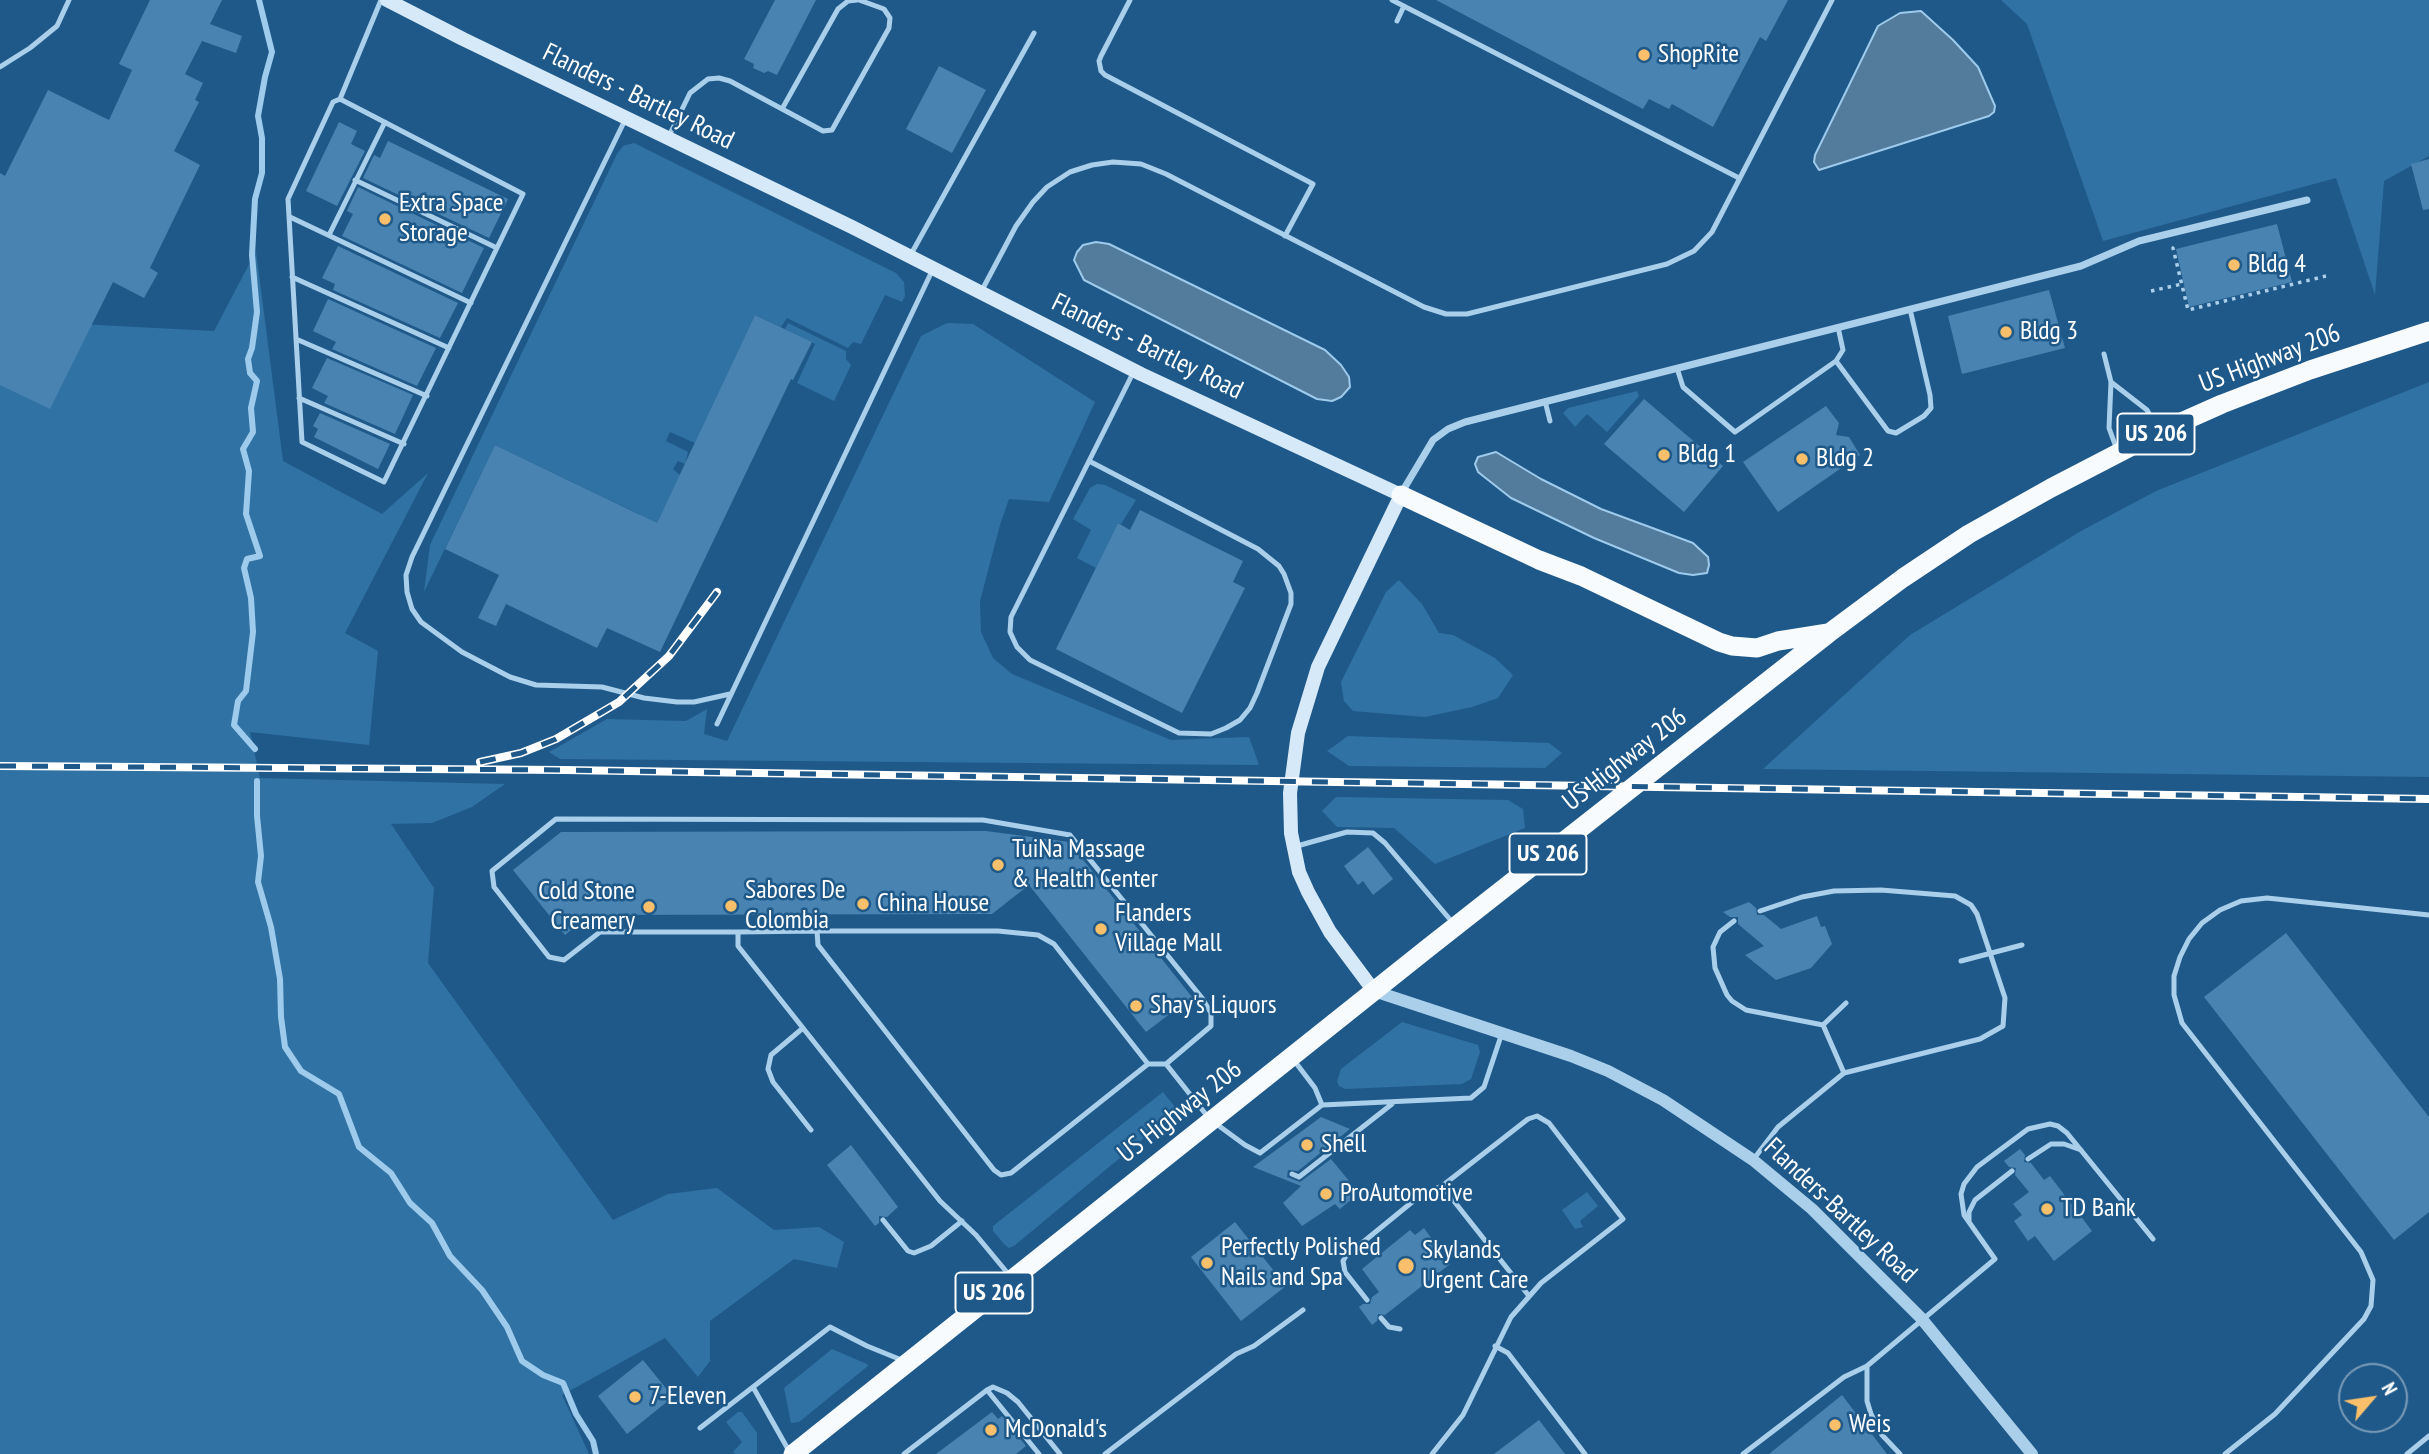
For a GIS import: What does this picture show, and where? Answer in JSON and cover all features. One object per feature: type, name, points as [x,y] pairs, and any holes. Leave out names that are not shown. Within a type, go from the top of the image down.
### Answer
[{"type":"highway","name":"US Highway 206","points":[[792,1454],[1455,926],[1903,578],[1969,534],[2159,432],[2310,370],[2429,331]]},
{"type":"highway","points":[[1401,495],[1726,644],[1757,648],[1778,641],[1829,633]]},
{"type":"main road","name":"Flanders - Bartley Road","points":[[387,0],[910,256],[1135,370],[1401,495]]},
{"type":"main road","points":[[1374,991],[1341,949],[1318,912],[1299,872],[1290,813],[1292,772],[1307,699],[1331,636],[1401,495]]},
{"type":"street","points":[[1401,495],[1428,446],[1440,434],[1465,422],[2081,266],[2139,241],[2306,200]]},
{"type":"street","name":"Flanders-Bartley Road","points":[[1374,991],[1584,1060],[1620,1076],[1700,1123],[1753,1160],[1812,1209],[1921,1318],[2032,1454]]},
{"type":"lane","points":[[0,67],[57,26],[69,0]]},
{"type":"lane","points":[[340,99],[523,194],[384,482],[302,442],[288,199],[333,102],[340,99],[382,0]]},
{"type":"lane","points":[[668,138],[690,93],[708,79],[719,78],[730,81],[782,109],[823,131],[830,132],[835,128],[890,28],[890,18],[884,9],[858,0],[848,1],[838,9],[782,109]]},
{"type":"lane","points":[[1130,0],[1101,56],[1101,71],[1313,184],[1285,236]]},
{"type":"lane","points":[[1392,0],[1739,178]]},
{"type":"lane","points":[[981,292],[1032,202],[1060,176],[1091,165],[1127,162],[1154,168],[1424,307],[1446,314],[1462,314],[1667,264],[1684,257],[1712,232],[1832,0]]},
{"type":"lane","points":[[1397,21],[1404,6]]},
{"type":"lane","points":[[910,256],[1034,33]]},
{"type":"lane","points":[[626,118],[412,557],[406,575],[407,592],[412,609],[421,622],[462,652],[510,677],[536,685],[602,687],[644,698],[677,702],[694,702],[730,694]]},
{"type":"lane","points":[[329,235],[385,122]]},
{"type":"lane","points":[[355,180],[497,248]]},
{"type":"lane","points":[[290,217],[471,303]]},
{"type":"lane","points":[[717,724],[933,268]]},
{"type":"lane","points":[[292,277],[450,348]]},
{"type":"lane","points":[[1836,361],[1888,431],[1899,432],[1924,416],[1931,408],[1930,395],[1910,309]]},
{"type":"lane","points":[[1677,368],[1683,387],[1735,432],[1836,361],[1843,350],[1838,327]]},
{"type":"lane","points":[[296,339],[427,396]]},
{"type":"lane","points":[[2104,354],[2111,382],[2109,428],[2118,453]]},
{"type":"lane","points":[[1089,461],[1258,549],[1279,566],[1284,574],[1291,604],[1272,655],[1250,708],[1240,720],[1226,728],[1211,734],[1179,733],[1030,660],[1013,639],[1011,617],[1089,461],[1135,370]]},
{"type":"lane","points":[[2111,382],[2147,410],[2159,432]]},
{"type":"lane","points":[[299,398],[404,444]]},
{"type":"lane","points":[[1545,401],[1550,421]]},
{"type":"lane","points":[[817,931],[818,945],[994,1170],[1001,1175],[1011,1173],[1148,1063],[1167,1064],[1209,1029],[1212,1020],[1202,998],[1070,835],[983,820],[556,819],[492,871],[494,887],[549,957],[564,960],[600,932],[817,931],[998,931],[1038,934],[1054,944],[1148,1063]]},
{"type":"lane","points":[[1294,847],[1347,832],[1373,833],[1385,843],[1455,926]]},
{"type":"lane","points":[[1753,1160],[1778,1127],[1844,1073],[1980,1039],[2003,1026],[2005,998],[1977,914],[1971,905],[1955,895],[1881,890],[1833,891],[1802,897],[1760,911]]},
{"type":"lane","points":[[2224,1454],[2274,1414],[2364,1319],[2371,1306],[2374,1280],[2361,1252],[2182,1023],[2174,995],[2174,976],[2180,957],[2189,939],[2202,923],[2220,910],[2241,901],[2267,898],[2429,915]]},
{"type":"lane","points":[[1734,921],[1720,932],[1713,947],[1713,960],[1718,975],[1732,1001],[1746,1010],[1824,1025]]},
{"type":"lane","points":[[737,932],[738,946],[940,1201],[976,1235],[1012,1279]]},
{"type":"lane","points":[[1961,961],[2022,945]]},
{"type":"lane","points":[[1824,1025],[1846,1003]]},
{"type":"lane","points":[[1824,1025],[1844,1073]]},
{"type":"lane","points":[[803,1028],[771,1055],[768,1069],[773,1082],[811,1130]]},
{"type":"lane","points":[[1261,1153],[1322,1105],[1467,1098],[1476,1095],[1487,1080],[1502,1033]]},
{"type":"lane","points":[[1292,1057],[1315,1088],[1322,1105]]},
{"type":"lane","points":[[1167,1064],[1211,1121],[1261,1153]]},
{"type":"lane","points":[[1292,1174],[1298,1177],[1394,1102]]},
{"type":"lane","points":[[1367,1300],[1345,1272],[1343,1261],[1346,1256],[1422,1194],[1442,1186],[1528,1119],[1536,1116],[1549,1123],[1623,1219],[1541,1283],[1511,1317],[1463,1415],[1432,1454]]},
{"type":"lane","points":[[1743,1454],[1844,1377],[1867,1366],[1921,1318],[1995,1259],[1969,1222],[1961,1206],[1961,1194],[1964,1184],[1977,1167],[2028,1129],[2050,1124],[2058,1126],[2088,1157],[2153,1239]]},
{"type":"lane","points":[[2028,1159],[2045,1147],[2058,1144],[2077,1148],[2088,1157]]},
{"type":"lane","points":[[1261,1153],[1262,1160]]},
{"type":"lane","points":[[1969,1222],[1969,1212],[1975,1200],[2012,1171]]},
{"type":"lane","points":[[1442,1186],[1529,1296]]},
{"type":"lane","points":[[883,1220],[908,1251],[914,1253],[931,1246],[962,1221]]},
{"type":"lane","points":[[1105,1454],[1236,1354],[1254,1346],[1303,1310]]},
{"type":"lane","points":[[1381,1318],[1389,1327],[1401,1329]]},
{"type":"lane","points":[[700,1428],[830,1327],[907,1362]]},
{"type":"lane","points":[[1495,1346],[1507,1353],[1585,1454]]},
{"type":"lane","points":[[1867,1366],[1867,1401],[1871,1414],[1882,1435],[1900,1454]]},
{"type":"lane","points":[[753,1387],[792,1454]]},
{"type":"lane","points":[[904,1454],[987,1390],[1000,1389],[1018,1402],[1060,1454]]},
{"type":"lane","points":[[987,1390],[1039,1454]]},
{"type":"lane","points":[[2407,1454],[2429,1436]]},
{"type":"path","points":[[2186,244],[2173,248],[2188,310],[2326,276]]},
{"type":"path","points":[[2151,291],[2182,284]]},
{"type":"shaded area","points":[[2001,0],[2429,0],[2429,156],[2384,181],[2375,295],[2336,178],[2103,241],[2027,24]]},
{"type":"shaded area","points":[[1921,11],[1978,67],[1995,106],[1994,112],[1989,116],[1819,170],[1814,162],[1815,155],[1878,26],[1900,13]]},
{"type":"shaded area","points":[[634,143],[896,273],[904,282],[905,296],[902,302],[885,295],[861,344],[853,342],[848,348],[787,318],[781,327],[755,315],[695,443],[670,432],[666,441],[688,452],[685,464],[678,461],[673,469],[680,475],[654,529],[639,514],[495,445],[424,592],[430,545],[617,154],[623,146]]},
{"type":"shaded area","points":[[1096,242],[1109,244],[1325,350],[1341,365],[1349,377],[1350,387],[1341,397],[1332,401],[1317,399],[1084,280],[1074,260],[1083,245]]},
{"type":"shaded area","points":[[256,251],[283,461],[382,514],[428,473],[345,633],[378,651],[369,745],[250,732],[260,778],[505,784],[472,807],[432,823],[391,824],[434,888],[428,963],[613,1220],[668,1194],[717,1188],[774,1230],[819,1227],[844,1242],[837,1268],[794,1259],[710,1321],[710,1361],[698,1377],[665,1338],[562,1395],[589,1454],[0,1454],[0,320],[214,331]]},
{"type":"shaded area","points":[[788,323],[846,351],[846,359],[851,365],[834,401],[797,383],[815,344],[785,329]]},
{"type":"shaded area","points":[[947,323],[973,324],[1095,402],[1049,502],[1009,499],[980,601],[981,632],[993,658],[1012,674],[1171,740],[1249,737],[1259,765],[560,759],[549,752],[607,719],[686,721],[707,709],[704,734],[727,741],[921,336]]},
{"type":"shaded area","points":[[2429,382],[2429,777],[1763,769],[1910,635],[2081,531],[2156,491]]},
{"type":"shaded area","points":[[1637,391],[1639,396],[1607,432],[1587,414],[1575,427],[1563,413],[1568,408]]},
{"type":"shaded area","points":[[1496,452],[1541,479],[1601,509],[1693,543],[1708,557],[1707,573],[1679,573],[1594,538],[1511,498],[1478,472],[1475,464],[1478,457]]},
{"type":"shaded area","points":[[1097,484],[1105,485],[1136,500],[1121,524],[1118,523],[1096,568],[1077,558],[1091,530],[1073,519],[1090,488]]},
{"type":"shaded area","points":[[1399,580],[1422,604],[1439,633],[1453,635],[1495,658],[1513,675],[1498,698],[1472,707],[1425,717],[1353,711],[1344,701],[1341,682],[1386,592]]},
{"type":"shaded area","points":[[1348,736],[1549,743],[1562,753],[1545,768],[1349,766],[1327,751]]},
{"type":"shaded area","points":[[1336,797],[1508,800],[1523,809],[1525,828],[1435,864],[1394,828],[1337,827],[1322,811]]},
{"type":"shaded area","points":[[1402,1022],[1478,1045],[1480,1052],[1471,1079],[1462,1084],[1345,1089],[1339,1086],[1337,1081],[1341,1069]]},
{"type":"shaded area","points":[[1163,1092],[1175,1107],[1174,1113],[1014,1246],[1009,1248],[1005,1245],[993,1231],[993,1226]]},
{"type":"shaded area","points":[[1587,1192],[1598,1206],[1580,1221],[1583,1227],[1575,1229],[1562,1210]]},
{"type":"shaded area","points":[[832,1349],[868,1366],[799,1422],[791,1423],[784,1388]]},
{"type":"shaded area","points":[[738,1412],[742,1412],[757,1433],[757,1454],[733,1452],[742,1442],[726,1422]]},
{"type":"building","points":[[150,0],[222,0],[210,24],[242,36],[236,53],[202,41],[185,74],[203,83],[195,100],[199,102],[174,151],[200,165],[150,268],[158,273],[144,298],[113,282],[50,409],[0,385],[0,173],[5,176],[48,90],[109,120],[132,70],[119,64]]},
{"type":"building","points":[[775,0],[816,0],[777,75],[753,68],[754,64],[744,59]]},
{"type":"building","name":"ShopRite","points":[[1436,0],[1788,0],[1766,41],[1760,37],[1713,127],[1672,104],[1669,109],[1649,99],[1643,109]]},
{"type":"building","points":[[939,66],[986,90],[952,153],[906,129]]},
{"type":"building","points":[[339,122],[357,131],[351,144],[365,151],[337,206],[306,191]]},
{"type":"building","points":[[388,141],[508,199],[489,238],[363,178],[374,155],[380,158]]},
{"type":"building","points":[[2429,159],[2429,209],[2423,210],[2411,164]]},
{"type":"building","points":[[358,187],[484,248],[462,293],[342,236],[353,214],[347,211]]},
{"type":"building","name":"Bldg 4","points":[[2277,224],[2292,282],[2189,307],[2176,249]]},
{"type":"building","points":[[338,246],[458,303],[440,338],[333,290],[335,284],[322,278]]},
{"type":"building","name":"Bldg 3","points":[[2049,290],[2065,348],[1962,374],[1948,316]]},
{"type":"building","points":[[328,299],[436,348],[417,386],[332,349],[336,342],[313,331]]},
{"type":"building","points":[[755,315],[812,342],[793,380],[791,379],[660,652],[607,628],[597,648],[506,604],[496,626],[478,618],[499,575],[445,549],[495,445],[657,523]]},
{"type":"building","points":[[327,358],[413,395],[395,434],[324,403],[328,396],[312,388]]},
{"type":"building","name":"Bldg 1","points":[[1644,399],[1723,466],[1684,512],[1604,444]]},
{"type":"building","name":"Bldg 2","points":[[1826,406],[1839,423],[1836,435],[1849,437],[1860,455],[1778,512],[1743,462]]},
{"type":"building","points":[[320,413],[390,444],[378,469],[314,437],[318,429],[313,426]]},
{"type":"building","points":[[1140,510],[1243,561],[1233,582],[1245,588],[1182,713],[1056,649],[1118,523],[1130,530]]},
{"type":"building","name":"Flanders Village Mall","points":[[986,831],[1069,842],[1192,997],[1146,1032],[1029,885],[992,914],[589,915],[565,935],[513,870],[561,832]]},
{"type":"building","points":[[1368,847],[1393,879],[1373,895],[1363,881],[1358,885],[1344,866]]},
{"type":"building","points":[[1749,902],[1756,908],[1757,915],[1764,915],[1781,929],[1817,916],[1821,927],[1825,926],[1832,944],[1811,968],[1776,980],[1745,955],[1764,946],[1738,924],[1738,917],[1730,917],[1723,912]]},
{"type":"building","points":[[2286,933],[2429,1117],[2429,1212],[2394,1240],[2204,997]]},
{"type":"building","points":[[1321,1117],[1350,1129],[1298,1171],[1288,1170],[1287,1177],[1300,1182],[1331,1159],[1359,1193],[1340,1209],[1335,1204],[1302,1226],[1283,1203],[1301,1186],[1253,1167]]},
{"type":"building","points":[[851,1145],[898,1207],[887,1217],[879,1216],[879,1223],[875,1226],[827,1165]]},
{"type":"building","name":"TD Bank","points":[[2020,1149],[2025,1155],[2024,1162],[2031,1163],[2044,1180],[2050,1176],[2092,1231],[2054,1261],[2035,1236],[2028,1241],[2014,1221],[2022,1215],[2013,1204],[2029,1192],[2015,1175],[2016,1168],[2009,1167],[2004,1161]]},
{"type":"building","points":[[1235,1222],[1286,1286],[1241,1321],[1191,1257]]},
{"type":"building","name":"Skylands Urgent Care","points":[[1424,1228],[1450,1264],[1385,1315],[1378,1314],[1377,1321],[1372,1325],[1359,1307],[1370,1304],[1372,1297],[1379,1292],[1362,1269],[1410,1230],[1415,1235]]},
{"type":"building","name":"7-Eleven","points":[[643,1360],[673,1397],[627,1434],[598,1396]]},
{"type":"building","name":"Weis","points":[[1842,1395],[1887,1454],[1769,1454]]},
{"type":"building","name":"McDonald's","points":[[992,1412],[998,1419],[1002,1416],[1026,1446],[1016,1454],[936,1454]]},
{"type":"building","points":[[1539,1420],[1565,1454],[1494,1454]]},
{"type":"waterway","points":[[255,749],[234,725],[238,701],[246,691],[253,632],[251,598],[244,568],[247,559],[260,556],[246,514],[249,471],[243,449],[253,432],[251,408],[257,381],[250,373],[248,359],[257,312],[252,255],[255,199],[262,173],[262,138],[258,116],[272,52],[259,0]]},
{"type":"waterway","points":[[257,781],[261,856],[258,882],[271,927],[280,979],[285,1047],[301,1071],[339,1094],[359,1147],[391,1173],[410,1203],[432,1223],[450,1256],[482,1290],[507,1327],[522,1361],[543,1375],[563,1383],[576,1414],[593,1441],[596,1454]]},
{"type":"railway","points":[[480,762],[521,753],[556,739],[619,702],[669,656],[717,592]]},
{"type":"railway","points":[[0,766],[564,770],[2429,799]]},
{"type":"place","name":"ShopRite","points":[[1644,55]]},
{"type":"place","name":"Extra Space Storage","points":[[385,219]]},
{"type":"place","name":"Bldg 4","points":[[2234,265]]},
{"type":"place","name":"Bldg 3","points":[[2006,332]]},
{"type":"place","name":"Bldg 1","points":[[1664,455]]},
{"type":"place","name":"Bldg 2","points":[[1802,459]]},
{"type":"place","name":"TuiNa Massage & Health Center","points":[[998,865]]},
{"type":"place","name":"China House","points":[[863,904]]},
{"type":"place","name":"Sabores De Colombia","points":[[731,906]]},
{"type":"place","name":"Cold Stone Creamery","points":[[649,907]]},
{"type":"place","name":"Flanders Village Mall","points":[[1101,929]]},
{"type":"place","name":"Shay's Liquors","points":[[1136,1006]]},
{"type":"place","name":"Shell","points":[[1307,1145]]},
{"type":"place","name":"ProAutomotive","points":[[1326,1194]]},
{"type":"place","name":"TD Bank","points":[[2047,1209]]},
{"type":"place","name":"Perfectly Polished Nails and Spa","points":[[1207,1263]]},
{"type":"place","name":"Skylands Urgent Care","points":[[1406,1266]]},
{"type":"place","name":"7-Eleven","points":[[635,1397]]},
{"type":"place","name":"Weis","points":[[1835,1425]]},
{"type":"place","name":"McDonald's","points":[[991,1430]]}]
